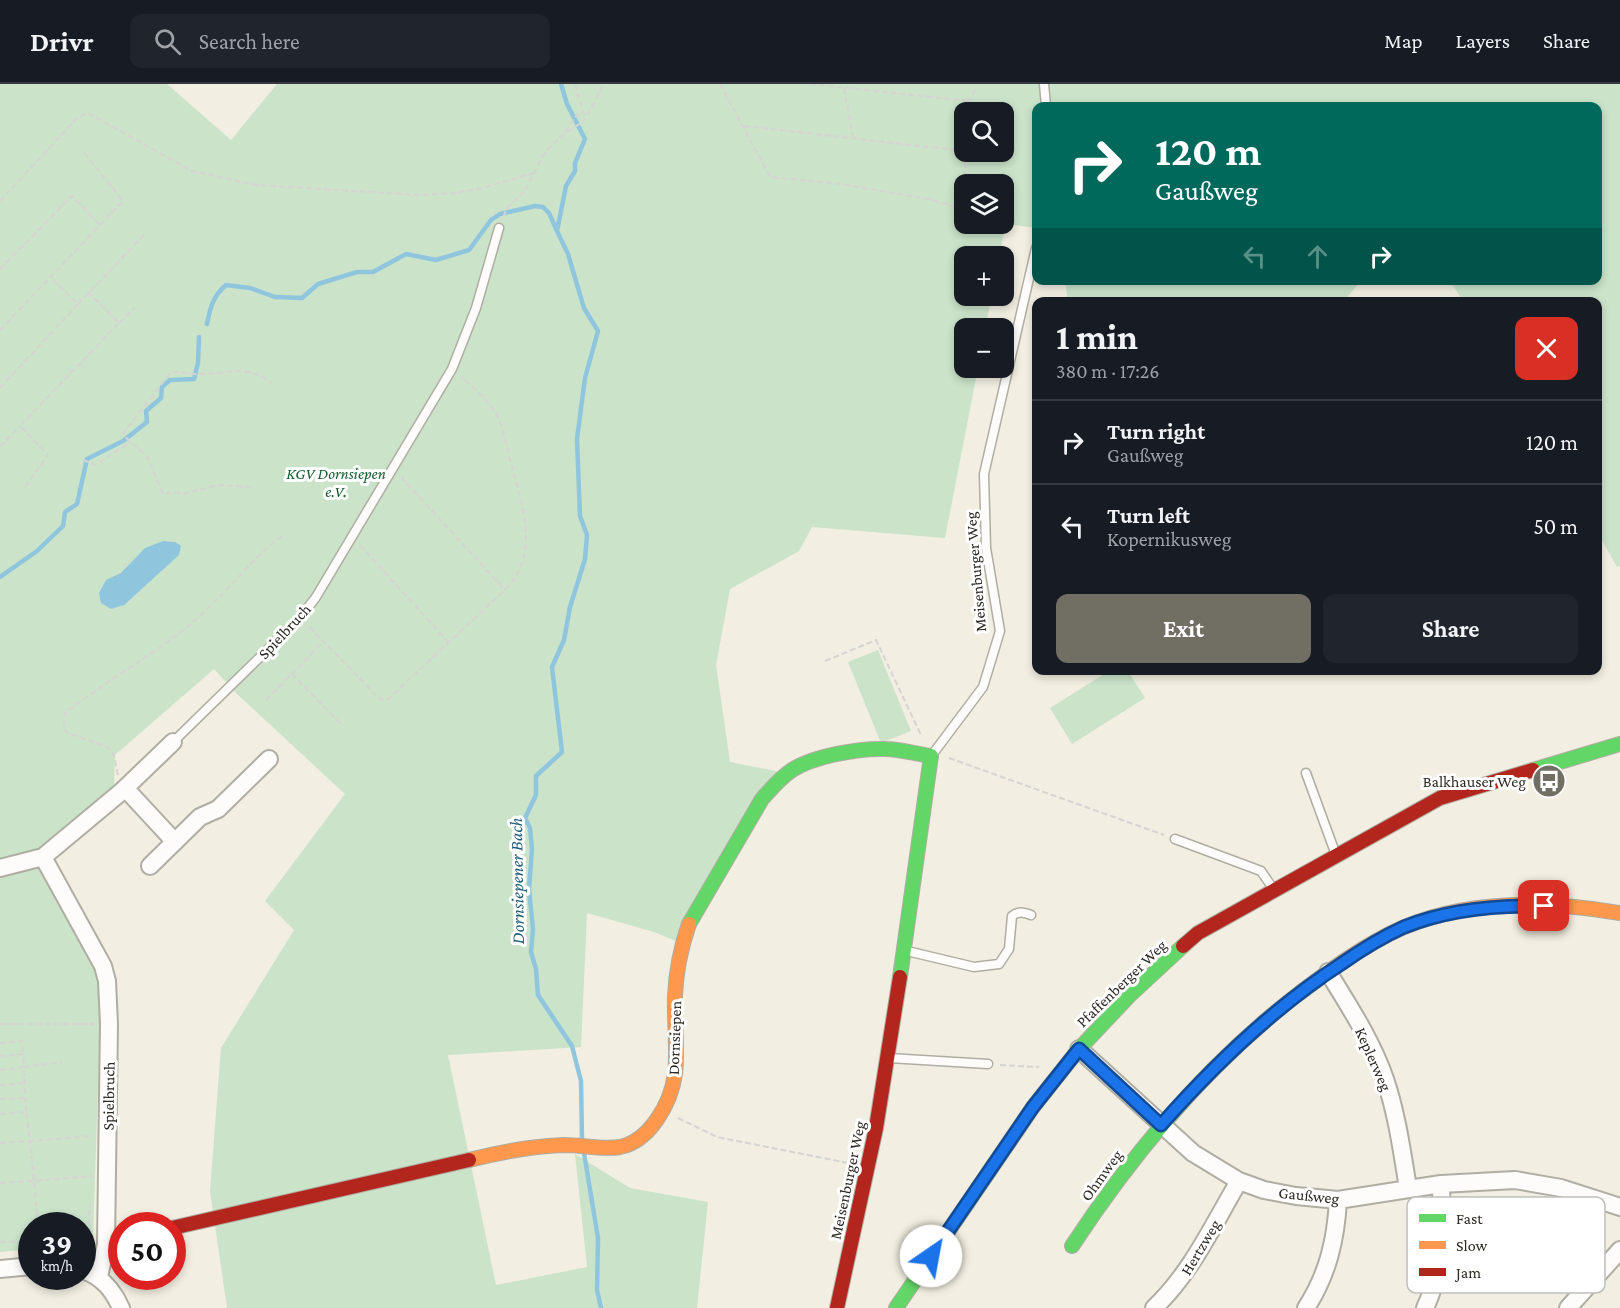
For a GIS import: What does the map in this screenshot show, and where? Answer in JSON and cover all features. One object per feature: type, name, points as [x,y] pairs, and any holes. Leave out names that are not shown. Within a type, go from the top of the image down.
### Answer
[{"type":"street","name":"Spielbruch","points":[[0,868],[43,857],[123,790],[173,742]]},
{"type":"street","name":"Pfaffenberger Weg","points":[[896,1308],[1000,1155],[1079,1049],[1129,996],[1198,933],[1450,794],[1620,744]]},
{"type":"street","name":"Dornsiepen","points":[[186,1225],[502,1152],[553,1145],[620,1147],[633,1142],[646,1131],[662,1111],[675,1074],[675,994],[682,945],[690,922],[762,799],[793,769],[822,759],[863,750],[887,748],[931,756]]},
{"type":"street","name":"Meisenburger Weg","points":[[837,1308],[888,1058],[931,756]]},
{"type":"street","points":[[150,866],[200,817],[218,809],[268,759]]},
{"type":"street","points":[[123,790],[175,842]]},
{"type":"street","name":"Spielbruch","points":[[43,857],[105,972],[109,1024],[113,1212]]},
{"type":"street","name":"Ohmweg","points":[[1072,1246],[1125,1169],[1161,1125],[1221,1060],[1252,1031],[1328,972],[1394,932],[1450,914],[1485,908],[1529,905],[1620,913]]},
{"type":"street","name":"Keplerweg","points":[[1328,972],[1362,1031],[1384,1076],[1397,1126],[1408,1188]]},
{"type":"street","name":"Gaußweg","points":[[1079,1049],[1193,1153],[1239,1181],[1264,1190],[1338,1200],[1441,1184],[1515,1180],[1561,1188],[1589,1197]]},
{"type":"street","name":"Hertzweg","points":[[1154,1308],[1183,1276],[1239,1181]]},
{"type":"street","points":[[1441,1184],[1441,1197]]},
{"type":"street","points":[[1306,1308],[1323,1277],[1330,1258],[1336,1228],[1338,1200]]},
{"type":"street","name":"Gaußweg","points":[[1605,1202],[1620,1207]]},
{"type":"street","points":[[1605,1267],[1620,1250]]},
{"type":"street","name":"Spielbruch","points":[[99,1277],[108,1256]]},
{"type":"street","points":[[0,1269],[18,1267]]},
{"type":"street","points":[[96,1276],[112,1290],[121,1308]]},
{"type":"street","points":[[1425,1308],[1431,1293]]},
{"type":"street","points":[[1568,1308],[1581,1293]]},
{"type":"lane","points":[[1044,84],[1046,102]]},
{"type":"lane","name":"Spielbruch","points":[[173,742],[300,618],[316,597],[452,369],[476,308],[499,228]]},
{"type":"lane","name":"Meisenburger Weg","points":[[931,756],[983,687],[1000,632],[986,548],[984,474],[1032,265]]},
{"type":"lane","points":[[1306,773],[1336,855]]},
{"type":"lane","points":[[1175,839],[1261,871],[1274,890]]},
{"type":"lane","points":[[903,950],[974,967],[999,964],[1009,949],[1012,916],[1022,912],[1031,915]]},
{"type":"lane","points":[[888,1058],[988,1064]]},
{"type":"path","points":[[575,84],[585,119]]},
{"type":"path","points":[[507,207],[525,192],[545,152],[585,119],[604,84]]},
{"type":"path","points":[[720,84],[770,177],[841,184],[928,199],[963,209],[965,162]]},
{"type":"path","points":[[810,84],[969,101],[976,87]]},
{"type":"path","points":[[844,88],[853,137]]},
{"type":"path","points":[[564,134],[575,117],[583,112]]},
{"type":"path","points":[[0,201],[77,118],[88,113],[192,171],[256,185],[432,194],[456,193],[534,173]]},
{"type":"path","points":[[742,125],[954,150]]},
{"type":"path","points":[[0,330],[123,201],[82,150]]},
{"type":"path","points":[[0,269],[72,196],[100,225]]},
{"type":"path","points":[[0,388],[147,231]]},
{"type":"path","points":[[50,277],[78,304]]},
{"type":"path","points":[[88,292],[119,323]]},
{"type":"path","points":[[0,447],[135,308]]},
{"type":"path","points":[[300,618],[377,696],[384,700],[398,692],[505,590],[517,574],[526,538],[525,517],[498,419],[485,400],[452,369]]},
{"type":"path","points":[[251,487],[218,485],[182,494],[174,492],[163,494],[147,456],[124,436],[124,432],[167,374],[177,372],[199,375],[231,370],[260,374],[273,384]]},
{"type":"path","points":[[20,426],[48,455],[25,488]]},
{"type":"path","points":[[83,459],[96,465],[131,442]]},
{"type":"path","points":[[393,468],[505,590]]},
{"type":"path","points":[[123,790],[114,755],[108,747],[68,734],[64,729],[65,713],[136,665],[203,614],[257,557],[282,536]]},
{"type":"path","points":[[353,536],[449,643]]},
{"type":"path","points":[[825,661],[876,640],[931,756],[948,758],[1175,839]]},
{"type":"path","points":[[266,700],[323,642]]},
{"type":"path","points":[[291,674],[341,724]]},
{"type":"path","points":[[0,1024],[109,1024]]},
{"type":"path","points":[[0,1043],[22,1041],[26,1112],[37,1212]]},
{"type":"path","points":[[0,1056],[23,1054]]},
{"type":"path","points":[[0,1070],[62,1062]]},
{"type":"path","points":[[988,1064],[1063,1069]]},
{"type":"path","points":[[0,1085],[25,1083]]},
{"type":"path","points":[[0,1100],[25,1098]]},
{"type":"path","points":[[662,1111],[717,1137],[867,1166]]},
{"type":"path","points":[[0,1114],[26,1112]]},
{"type":"path","points":[[0,1143],[95,1136]]},
{"type":"path","points":[[0,1183],[92,1176]]},
{"type":"path","points":[[89,1212],[90,1196]]},
{"type":"path","points":[[0,1242],[18,1241]]},
{"type":"green space","name":"KGV Dornsiepen e.V.","points":[[0,84],[167,84],[231,140],[277,84],[1620,84],[1620,566],[1617,567],[1602,540],[1602,297],[1460,297],[1453,285],[1602,285],[1602,102],[1032,102],[1032,227],[1014,225],[1014,174],[954,174],[954,234],[1004,234],[1001,246],[954,246],[954,306],[990,306],[987,318],[954,318],[954,378],[976,378],[945,538],[812,527],[799,551],[730,589],[716,665],[730,762],[781,772],[676,941],[654,932],[587,913],[581,1047],[448,1055],[496,1285],[587,1267],[575,1154],[630,1188],[708,1202],[697,1308],[227,1308],[210,1191],[221,1048],[294,930],[265,901],[345,794],[237,694],[214,669],[115,755],[114,788],[39,853],[39,869],[97,970],[101,993],[94,1212],[18,1212],[18,1250],[0,1252]]},
{"type":"green space","points":[[1066,285],[1358,285],[1347,297],[1067,297]]},
{"type":"green space","points":[[878,650],[911,731],[881,743],[848,662]]},
{"type":"green space","points":[[1103,675],[1131,675],[1145,698],[1072,744],[1050,708]]},
{"type":"water","points":[[163,541],[175,542],[181,546],[179,555],[124,605],[111,609],[101,603],[99,593],[106,580],[121,573],[145,548]]},
{"type":"waterway","name":"Dornsiepener Bach","points":[[561,84],[567,104],[585,139],[575,163],[575,171],[566,186],[557,231],[568,254],[584,308],[598,331],[585,378],[577,439],[580,516],[587,535],[585,559],[570,607],[564,640],[552,667],[562,752],[536,776],[536,795],[525,818],[530,828],[532,849],[529,889],[533,929],[531,952],[536,969],[538,995],[572,1046],[581,1081],[582,1139]]},
{"type":"waterway","points":[[207,324],[213,303],[218,293],[226,285],[250,288],[275,297],[302,298],[318,284],[357,272],[373,272],[406,254],[436,260],[469,250],[491,220],[500,214],[535,206],[543,207],[549,213],[557,231]]},
{"type":"waterway","points":[[0,577],[37,551],[63,526],[65,512],[77,504],[87,459],[123,441],[147,422],[146,411],[161,398],[162,387],[170,380],[194,379],[198,363],[199,337]]},
{"type":"waterway","name":"Dornsiepener Bach","points":[[584,1153],[598,1238],[597,1290],[601,1308]]},
{"type":"traffic: fast","points":[[1533,770],[1620,744]]},
{"type":"traffic: fast","points":[[689,924],[762,799],[792,770],[824,757],[863,750],[891,749],[931,756],[900,977]]},
{"type":"traffic: fast","points":[[896,1308],[1033,1107],[1079,1049],[1129,996],[1183,946]]},
{"type":"traffic: fast","points":[[1072,1246],[1121,1176],[1176,1109],[1235,1048],[1301,992]]},
{"type":"traffic: slow","points":[[1301,992],[1350,957],[1389,934],[1428,919],[1455,912],[1482,907],[1538,905],[1620,913]]},
{"type":"traffic: slow","points":[[469,1160],[516,1150],[552,1146],[620,1147],[631,1143],[650,1129],[664,1108],[673,1085],[676,1055],[676,987],[679,960],[689,924]]},
{"type":"traffic: jam","points":[[1183,946],[1198,933],[1440,798],[1533,770]]},
{"type":"traffic: jam","points":[[837,1308],[876,1128],[900,977]]},
{"type":"traffic: jam","points":[[186,1225],[469,1160]]},
{"type":"place","name":"Balkhauser Weg","points":[[1549,781]]},
{"type":"route","points":[[931,1256],[1033,1107],[1079,1049],[1161,1125],[1186,1096],[1252,1031],[1302,991],[1360,951],[1405,927],[1442,916],[1485,908],[1544,906]]}]
